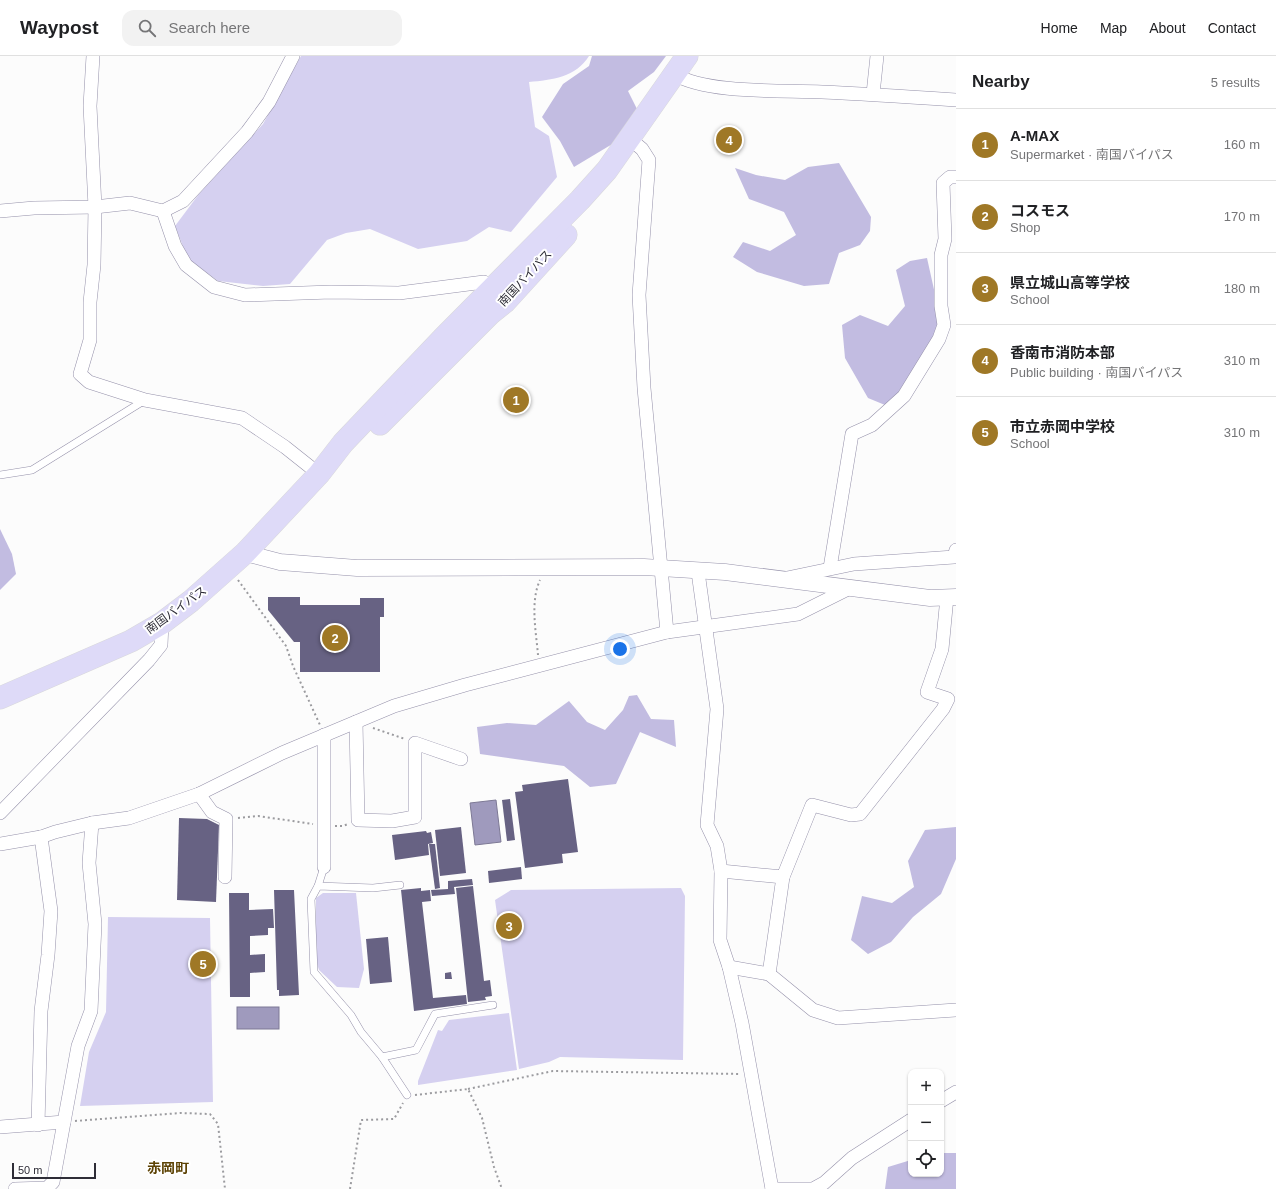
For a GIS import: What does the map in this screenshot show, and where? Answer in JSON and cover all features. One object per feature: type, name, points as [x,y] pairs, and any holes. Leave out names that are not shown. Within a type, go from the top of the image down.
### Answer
[{"type":"highway","name":"南国バイパス","points":[[680,78],[687,56]]},
{"type":"highway","name":"南国バイパス","points":[[0,698],[131,641],[162,623],[191,601],[245,553],[319,474],[343,443],[499,294],[607,170],[636,144],[680,78],[701,56]]},
{"type":"street","points":[[93,56],[90,106],[95,207],[94,265],[90,302],[90,340],[80,374],[89,382],[145,400],[242,418],[285,447],[319,474]]},
{"type":"street","points":[[0,211],[34,208],[95,207],[130,203],[163,211],[183,201],[247,132],[269,102],[293,56]]},
{"type":"street","points":[[873,94],[877,56]]},
{"type":"street","points":[[680,78],[728,88],[873,94],[956,100]]},
{"type":"street","points":[[636,144],[649,160],[639,295],[644,388],[667,632]]},
{"type":"street","points":[[830,568],[852,434],[872,425],[904,396],[939,339],[944,325],[941,292],[941,255],[945,239],[943,183],[950,177],[956,177]]},
{"type":"street","points":[[163,211],[175,246],[186,265],[214,287],[245,295],[331,292],[399,293],[484,282],[499,294]]},
{"type":"street","points":[[782,579],[854,564],[954,557],[956,550]]},
{"type":"street","points":[[245,553],[280,562],[357,568],[547,566],[662,568],[698,572],[725,572],[930,598],[952,597],[942,649],[927,692],[948,699],[943,710],[860,814],[851,815],[812,805],[783,877],[769,974]]},
{"type":"street","points":[[698,572],[717,708],[707,825],[717,846],[721,871],[720,940],[729,967],[742,1023],[772,1189],[813,1189],[824,1183],[852,1158],[908,1122]]},
{"type":"street","points":[[0,844],[41,837],[92,823],[129,818],[199,794],[282,753],[394,706],[667,632],[798,614],[850,588]]},
{"type":"street","points":[[0,813],[149,660],[161,645],[162,623]]},
{"type":"street","points":[[356,722],[358,820],[392,821],[415,817],[415,743],[461,759]]},
{"type":"street","points":[[324,735],[324,867]]},
{"type":"street","points":[[199,794],[212,812],[226,819],[226,877]]},
{"type":"street","points":[[15,1189],[47,1188],[53,1182],[78,1046],[91,1011],[95,924],[89,863],[92,823]]},
{"type":"street","points":[[38,1125],[40,1011],[48,955],[51,911],[41,837]]},
{"type":"street","points":[[721,871],[783,877]]},
{"type":"street","points":[[729,967],[769,974],[814,1010],[838,1018],[956,1010]]},
{"type":"street","points":[[944,1099],[956,1092]]},
{"type":"street","points":[[0,1127],[64,1122]]},
{"type":"lane","points":[[0,475],[32,470],[145,400]]},
{"type":"lane","points":[[324,867],[312,899],[314,972],[352,1015],[361,1032],[382,1057],[407,1096]]},
{"type":"lane","points":[[318,886],[373,888],[400,885]]},
{"type":"lane","points":[[382,1057],[416,1050],[434,1014],[494,1005]]},
{"type":"path","points":[[539,666],[534,603],[536,590],[547,566]]},
{"type":"path","points":[[229,567],[286,646],[293,666],[324,735]]},
{"type":"path","points":[[356,722],[415,743]]},
{"type":"path","points":[[226,819],[258,816],[324,825],[343,826],[358,820]]},
{"type":"path","points":[[350,1189],[361,1120],[394,1118],[407,1096],[468,1090],[553,1071],[752,1074]]},
{"type":"path","points":[[468,1090],[482,1118],[494,1168],[502,1189]]},
{"type":"path","points":[[64,1122],[181,1113],[210,1114],[218,1124],[226,1189]]},
{"type":"shaded area","points":[[301,56],[589,56],[584,63],[570,73],[546,80],[529,82],[535,127],[549,136],[557,177],[511,232],[489,227],[467,241],[418,249],[370,229],[346,233],[327,240],[290,284],[263,286],[218,281],[188,259],[175,226],[199,194],[263,124]]},
{"type":"shaded area","points":[[592,56],[666,56],[654,72],[628,91],[637,109],[614,143],[574,167],[560,141],[542,117],[563,84],[589,66]]},
{"type":"shaded area","points":[[839,163],[871,217],[870,231],[860,245],[839,253],[829,284],[804,286],[757,272],[733,257],[743,242],[770,251],[796,235],[784,212],[749,199],[735,168],[756,175],[785,180],[808,167]]},
{"type":"shaded area","points":[[927,258],[937,303],[937,329],[930,347],[900,393],[885,405],[868,398],[845,358],[842,325],[860,315],[888,326],[905,306],[896,270],[910,261]]},
{"type":"shaded area","points":[[0,529],[12,554],[16,574],[0,590]]},
{"type":"shaded area","points":[[637,695],[651,719],[674,720],[676,747],[640,732],[616,784],[590,787],[564,766],[480,754],[477,727],[507,723],[536,725],[569,701],[587,722],[605,730],[623,710],[629,696]]},
{"type":"shaded area","points":[[496,800],[501,842],[475,845],[470,803]]},
{"type":"shaded area","points":[[956,827],[956,859],[941,894],[913,917],[891,942],[868,954],[851,940],[862,896],[892,903],[914,887],[908,861],[925,830]]},
{"type":"shaded area","points":[[681,888],[685,896],[683,1060],[560,1057],[549,1062],[519,1069],[495,900],[511,890]]},
{"type":"shaded area","points":[[323,893],[356,893],[364,969],[359,988],[337,987],[319,970],[316,961],[316,898]]},
{"type":"shaded area","points":[[108,917],[210,918],[213,1102],[80,1106],[89,1052],[106,1012]]},
{"type":"shaded area","points":[[237,1007],[279,1007],[279,1029],[237,1029]]},
{"type":"shaded area","points":[[509,1013],[517,1070],[418,1085],[418,1081],[438,1030],[442,1031],[449,1020]]},
{"type":"shaded area","points":[[944,1153],[956,1153],[956,1189],[885,1189],[888,1167],[908,1161],[908,1177],[944,1177]]},
{"type":"building","points":[[268,597],[300,597],[300,605],[360,605],[360,598],[384,598],[384,617],[380,617],[380,672],[300,672],[300,642],[294,642],[268,610]]},
{"type":"building","points":[[568,779],[578,852],[562,854],[563,863],[525,868],[515,792],[523,791],[522,785]]},
{"type":"building","points":[[510,799],[515,840],[507,841],[502,800]]},
{"type":"building","points":[[179,818],[207,819],[219,825],[216,902],[177,900]]},
{"type":"building","points":[[461,827],[466,873],[440,876],[435,830]]},
{"type":"building","points":[[426,831],[427,833],[431,832],[433,843],[428,844],[429,855],[395,860],[392,835]]},
{"type":"building","points":[[429,844],[435,844],[440,888],[435,889]]},
{"type":"building","points":[[521,867],[522,879],[489,883],[488,871]]},
{"type":"building","points":[[472,879],[473,885],[454,887],[455,894],[432,896],[431,890],[448,889],[448,881]]},
{"type":"building","points":[[473,886],[484,981],[490,980],[492,996],[485,997],[486,1000],[468,1002],[456,888]]},
{"type":"building","points":[[421,888],[421,891],[430,890],[431,901],[422,902],[433,998],[466,995],[467,1004],[414,1011],[401,890]]},
{"type":"building","points":[[274,890],[294,890],[299,995],[279,996],[279,990],[277,990]]},
{"type":"building","points":[[229,893],[249,893],[249,910],[273,909],[274,928],[268,928],[268,935],[250,936],[250,955],[265,954],[265,972],[250,973],[250,997],[230,997]]},
{"type":"building","points":[[388,937],[392,982],[370,984],[366,939]]},
{"type":"building","points":[[451,972],[452,979],[445,979],[445,973]]},
{"type":"place","name":"香南市消防本部","points":[[729,140]]},
{"type":"place","name":"A-MAX","points":[[516,400]]},
{"type":"place","name":"コスモス","points":[[335,638]]},
{"type":"place","name":"県立城山高等学校","points":[[509,926]]},
{"type":"place","name":"市立赤岡中学校","points":[[203,964]]},
{"type":"district","name":"赤岡町","points":[[168,1168]]}]
